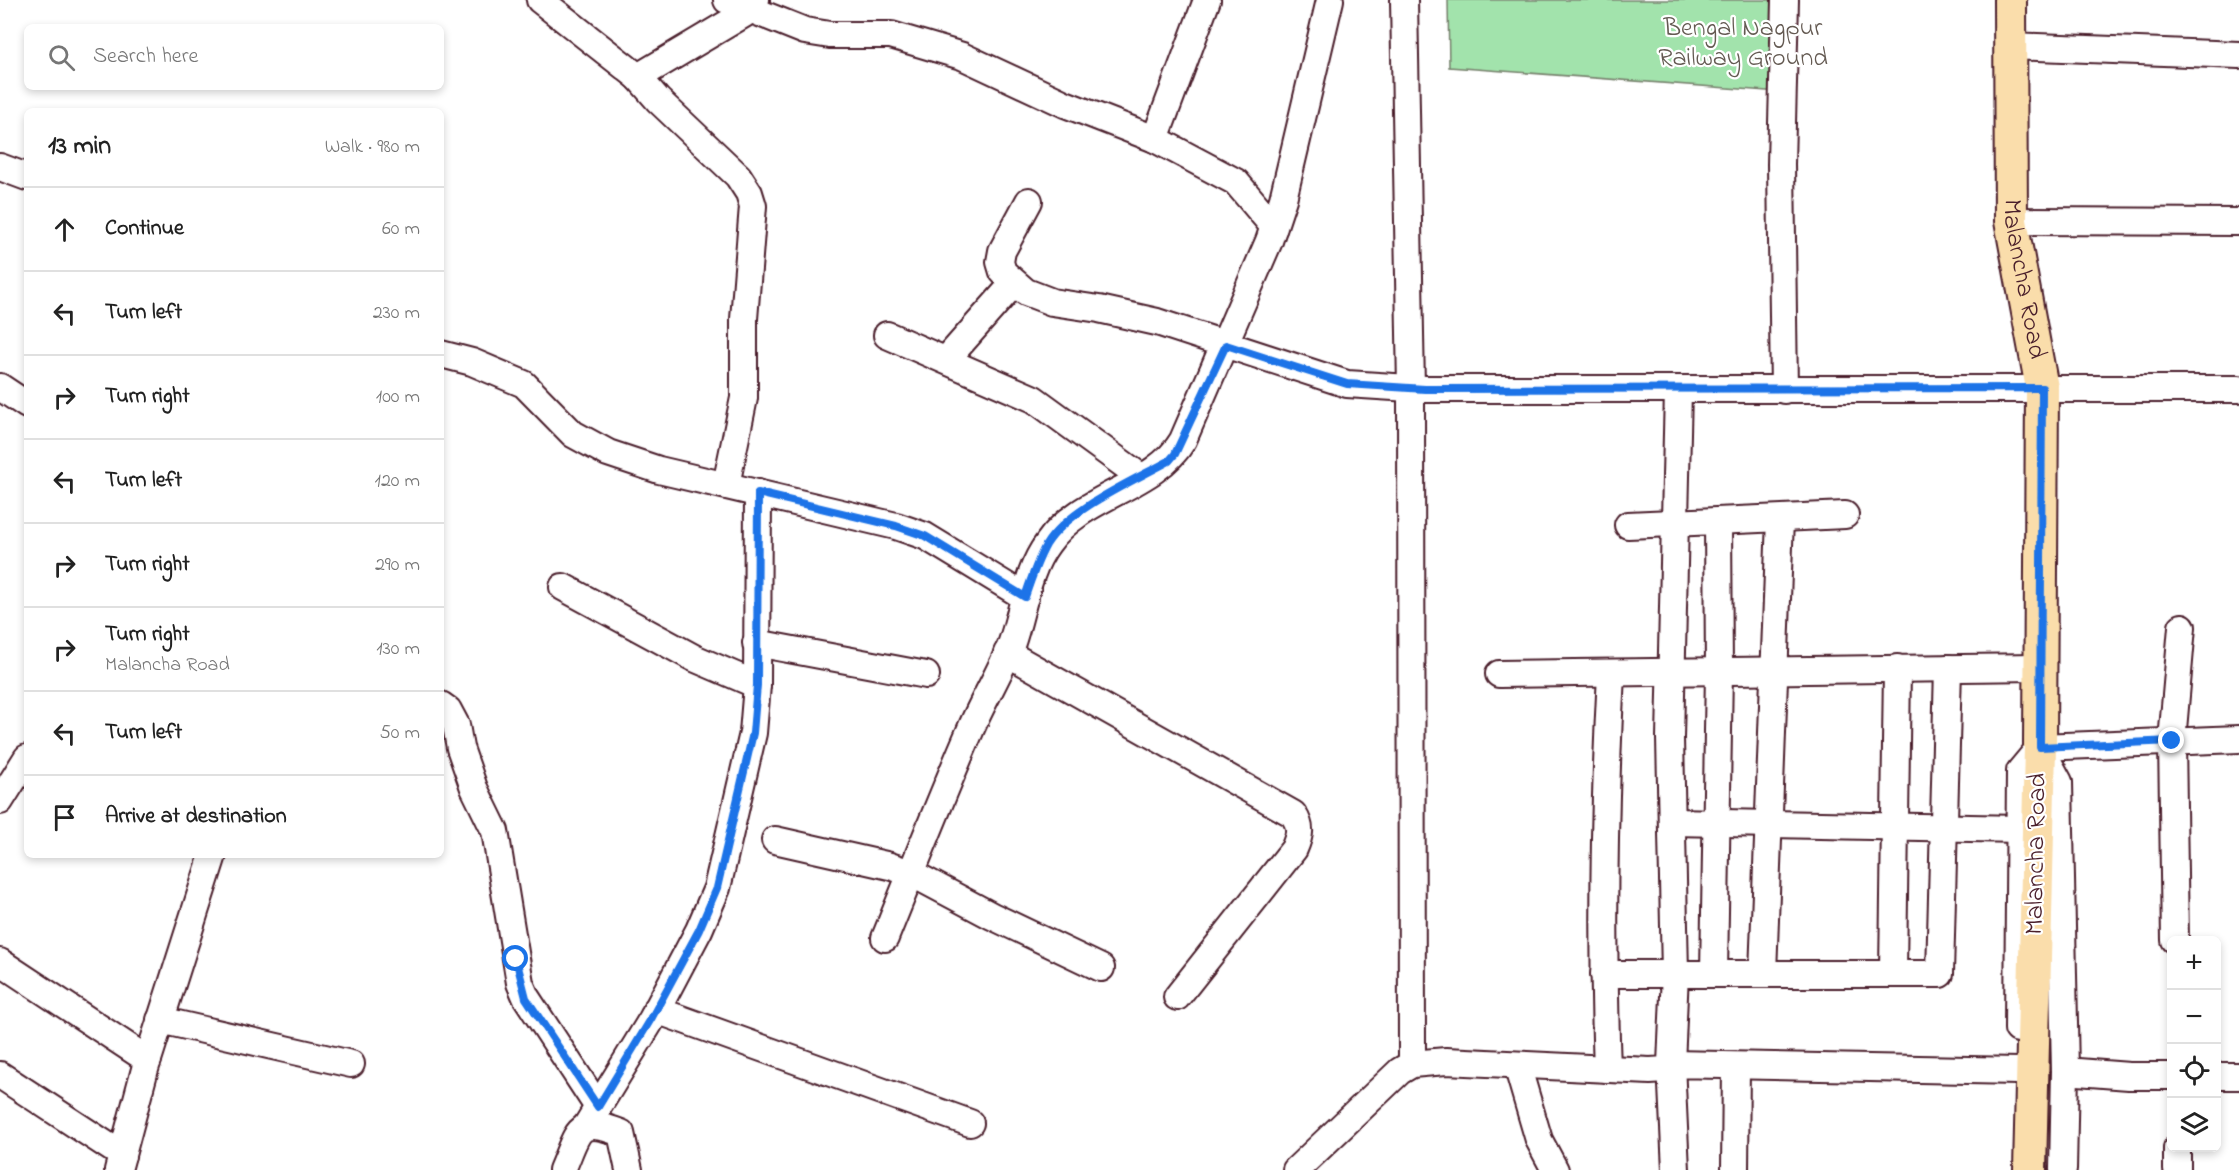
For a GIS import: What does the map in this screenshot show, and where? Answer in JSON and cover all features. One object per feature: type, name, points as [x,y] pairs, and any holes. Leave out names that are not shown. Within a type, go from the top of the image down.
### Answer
[{"type":"main road","name":"Malancha Road","points":[[2010,0],[2011,221],[2042,388],[2038,667],[2040,747],[2030,1170]]},
{"type":"street","points":[[540,0],[638,77],[658,100],[738,176],[749,193],[753,206],[744,318],[744,398],[726,485]]},
{"type":"street","points":[[1155,139],[1207,0]]},
{"type":"street","points":[[885,938],[971,728],[1007,653],[1025,597],[1047,543],[1062,526],[1091,505],[1169,461],[1175,454],[1226,345],[1274,227],[1300,138],[1330,0]]},
{"type":"street","points":[[1404,0],[1411,388],[1412,1064]]},
{"type":"street","points":[[1784,390],[1781,164],[1785,0]]},
{"type":"street","points":[[638,77],[714,33],[744,3],[805,31],[831,35],[891,34],[962,56],[1065,104],[1155,139],[1236,182],[1274,227]]},
{"type":"street","points":[[2010,46],[2239,55]]},
{"type":"street","points":[[0,166],[24,176]]},
{"type":"street","points":[[1029,201],[1002,251],[1000,262],[1004,272],[1026,292],[1052,302],[1099,309],[1156,322],[1347,384],[1411,388],[1678,390],[2239,389]]},
{"type":"street","points":[[2011,221],[2239,222]]},
{"type":"street","points":[[946,360],[1014,283]]},
{"type":"street","points":[[887,335],[1034,399],[1141,477]]},
{"type":"street","points":[[444,355],[472,362],[524,384],[573,434],[594,447],[659,470],[896,526],[925,536],[1025,597]]},
{"type":"street","points":[[0,387],[24,403]]},
{"type":"street","points":[[1676,1170],[1671,1064],[1675,973],[1671,672],[1678,390]]},
{"type":"street","points":[[562,1170],[576,1136],[592,1116],[656,1010],[699,930],[717,888],[753,733],[757,685],[758,493]]},
{"type":"street","points":[[1628,525],[1675,525],[1845,515]]},
{"type":"street","points":[[1763,973],[1780,519]]},
{"type":"street","points":[[1714,973],[1718,823],[1718,522]]},
{"type":"street","points":[[563,587],[694,658],[757,685]]},
{"type":"street","points":[[2175,936],[2172,741],[2182,627]]},
{"type":"street","points":[[756,643],[926,675]]},
{"type":"street","points":[[1007,653],[1293,814],[1300,824],[1300,836],[1294,849],[1177,997]]},
{"type":"street","points":[[1499,674],[2038,667]]},
{"type":"street","points":[[1893,974],[1897,826],[1897,668]]},
{"type":"street","points":[[1604,974],[1940,974],[1948,668]]},
{"type":"street","points":[[1607,1069],[1604,974],[1605,787],[1611,674]]},
{"type":"street","points":[[444,707],[456,725],[460,748],[474,788],[495,831],[520,983],[526,998],[596,1124],[621,1133],[629,1170]]},
{"type":"street","points":[[2015,1170],[2020,771],[2040,747],[2239,739]]},
{"type":"street","points":[[2040,747],[2059,782],[2065,1071],[2063,1170]]},
{"type":"street","points":[[0,801],[24,763]]},
{"type":"street","points":[[1672,822],[2020,829]]},
{"type":"street","points":[[775,840],[890,866],[911,873],[1101,968]]},
{"type":"street","points":[[2,1085],[120,1163],[160,1020],[212,858]]},
{"type":"street","points":[[0,963],[148,1060]]},
{"type":"street","points":[[656,1010],[970,1123]]},
{"type":"street","points":[[160,1020],[351,1064]]},
{"type":"street","points":[[1296,1170],[1400,1071],[1412,1064],[1446,1061],[1666,1070],[1671,1064]]},
{"type":"street","points":[[1671,1064],[2018,1071]]},
{"type":"street","points":[[1517,1065],[1539,1140],[1555,1170]]},
{"type":"street","points":[[1735,1170],[1736,1066]]},
{"type":"street","points":[[2065,1071],[2129,1076],[2167,1076]]},
{"type":"street","points":[[2221,1076],[2239,1076]]},
{"type":"street","points":[[2177,1152],[2177,1170]]},
{"type":"green space","name":"Bengal Nagpur Railway Ground","points":[[1448,0],[1796,0],[1794,93],[1449,67]]},
{"type":"route","points":[[516,959],[520,983],[526,998],[598,1107],[651,1019],[699,930],[717,888],[753,733],[757,685],[758,493],[896,526],[925,536],[1025,597],[1036,564],[1047,543],[1062,526],[1091,505],[1169,461],[1175,454],[1226,345],[1347,384],[1425,389],[2042,388],[2038,667],[2040,747],[2172,741]]}]
